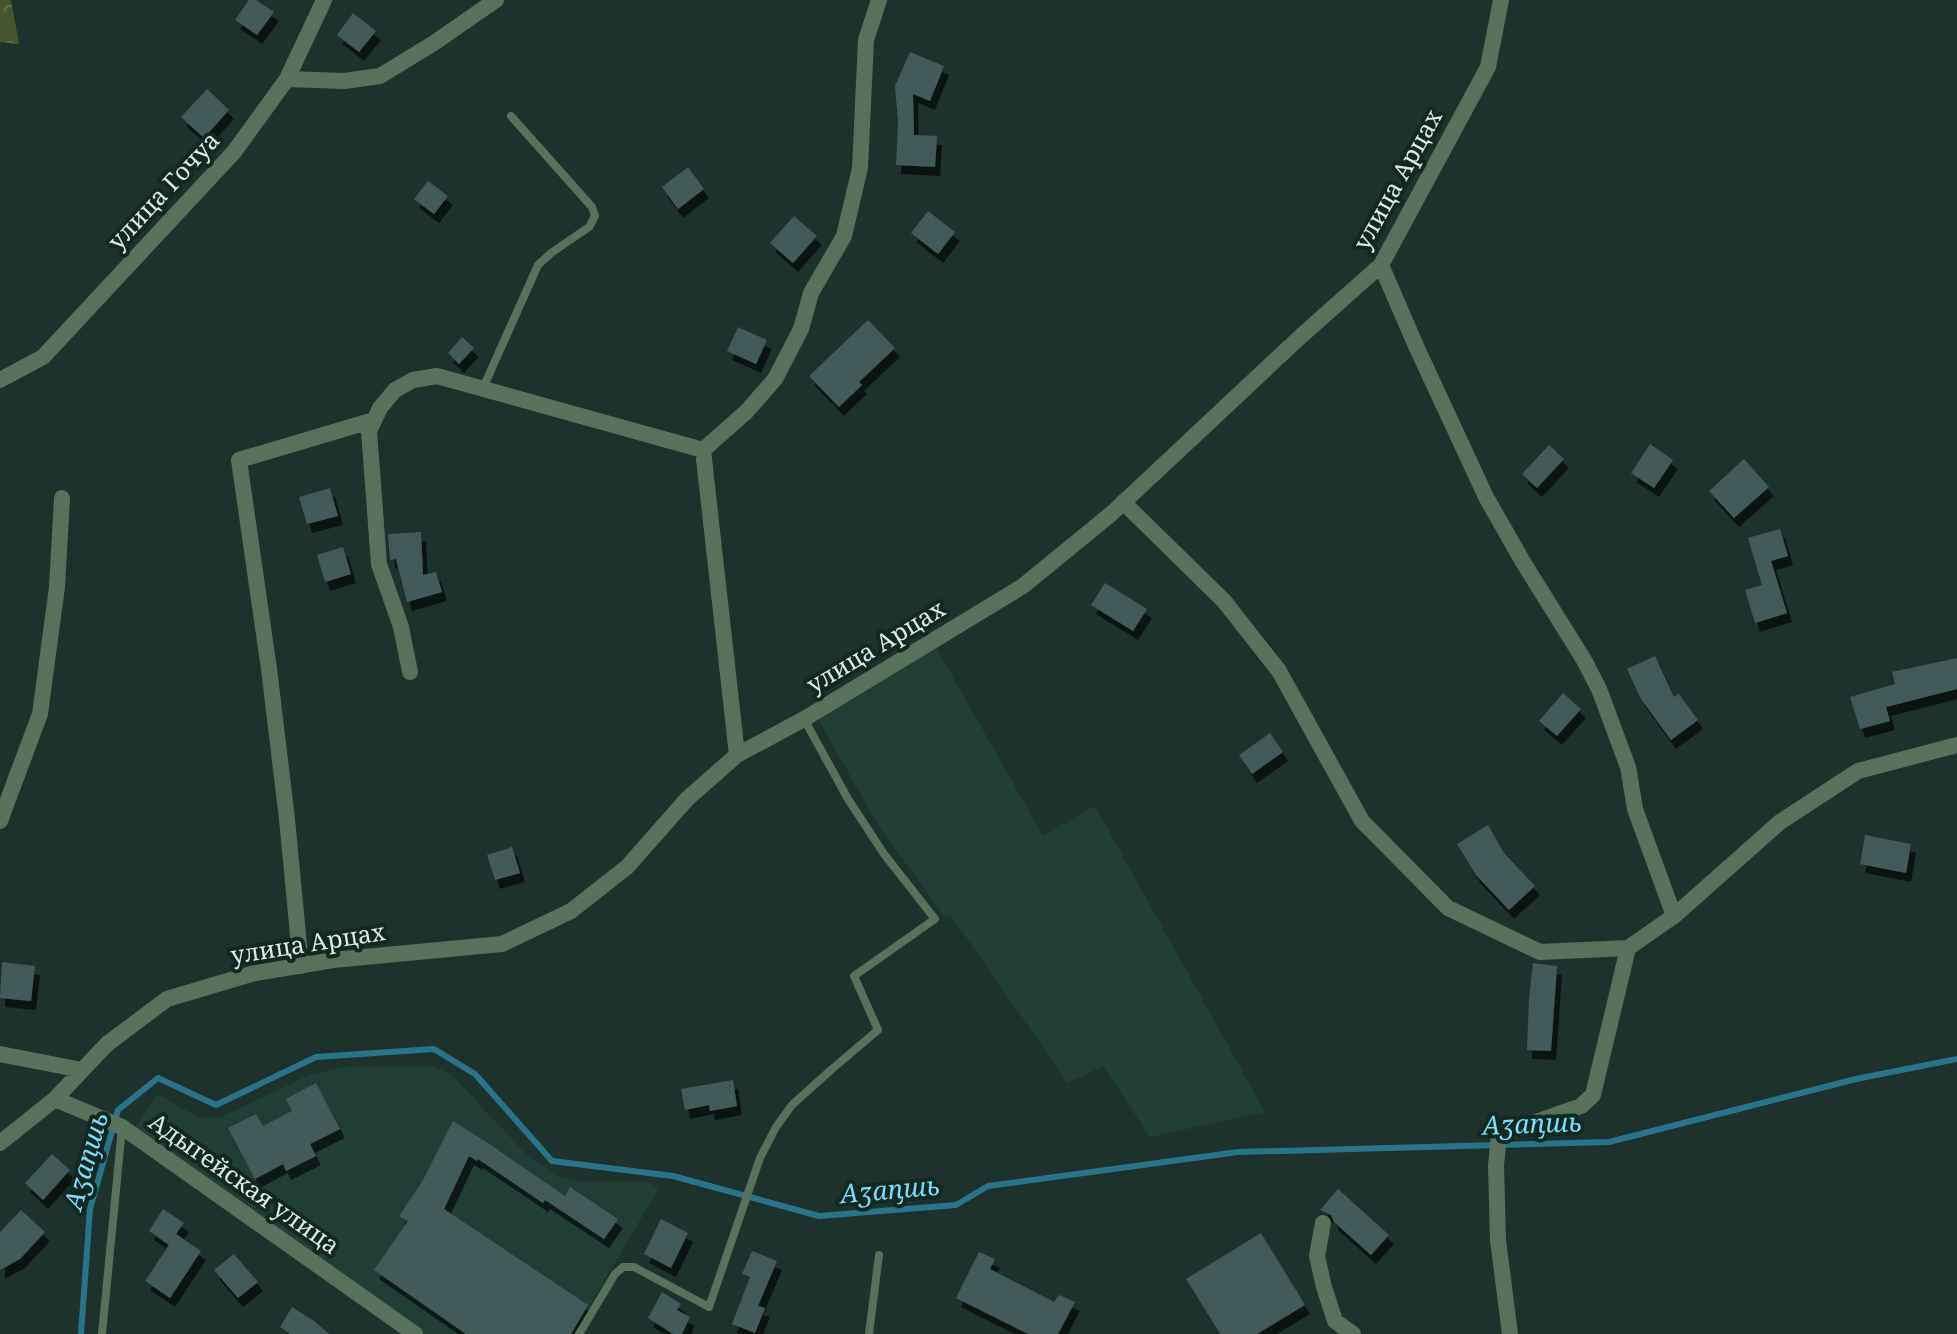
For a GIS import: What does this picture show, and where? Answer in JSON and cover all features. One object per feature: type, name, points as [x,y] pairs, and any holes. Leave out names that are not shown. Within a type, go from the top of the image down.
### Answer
[{"type":"street","name":"улица Гочуа","points":[[0,380],[43,357],[234,152],[287,79],[324,0]]},
{"type":"street","points":[[287,79],[344,81],[380,76],[496,0]]},
{"type":"street","points":[[703,450],[746,412],[775,379],[801,329],[811,293],[844,236],[860,168],[866,40],[879,0]]},
{"type":"street","name":"улица Арцах","points":[[55,1099],[107,1044],[167,999],[251,974],[333,960],[502,944],[571,911],[621,871],[687,799],[737,755],[804,719],[1023,586],[1111,514],[1381,265],[1488,67],[1501,0]]},
{"type":"street","points":[[1381,265],[1486,497],[1599,689],[1628,767],[1635,809],[1674,916]]},
{"type":"street","points":[[410,672],[401,627],[379,564],[369,431],[380,408],[395,390],[413,380],[437,376],[703,450]]},
{"type":"street","points":[[301,966],[287,819],[239,460],[374,420]]},
{"type":"street","points":[[703,450],[737,755]]},
{"type":"street","points":[[0,821],[40,714],[57,587],[62,498]]},
{"type":"street","points":[[1123,502],[1224,601],[1279,671],[1362,821],[1448,908],[1540,952],[1628,948],[1674,916],[1780,822],[1858,771],[1957,745]]},
{"type":"street","points":[[1510,1334],[1498,1240],[1496,1165],[1499,1135],[1581,1106],[1593,1095],[1628,948]]},
{"type":"street","points":[[0,1054],[82,1070]]},
{"type":"street","points":[[0,1143],[55,1099]]},
{"type":"street","name":"Адыгейская улица","points":[[55,1099],[119,1126],[406,1332]]},
{"type":"street","points":[[1323,1223],[1317,1256],[1324,1287],[1335,1321],[1353,1334]]},
{"type":"lane","points":[[483,388],[538,265],[589,227],[595,216],[592,207],[511,116]]},
{"type":"lane","points":[[579,1334],[615,1274],[623,1267],[634,1267],[709,1307],[760,1158],[771,1137],[792,1105],[878,1030],[854,976],[935,919],[862,821],[804,719]]},
{"type":"lane","points":[[102,1334],[119,1126]]},
{"type":"lane","points":[[869,1334],[879,1255]]},
{"type":"shaded area","points":[[936,647],[1043,836],[1095,806],[1265,1112],[1150,1137],[1103,1066],[1068,1083],[952,917],[944,916],[878,825],[818,719]]},
{"type":"shaded area","points":[[431,1066],[451,1074],[527,1155],[559,1176],[583,1182],[646,1181],[659,1188],[573,1334],[416,1334],[131,1134],[157,1094],[199,1118],[220,1118],[311,1074],[345,1067]]},
{"type":"green space","points":[[0,0],[11,0],[19,44],[0,42]]},
{"type":"building","points":[[249,0],[256,0],[274,12],[257,35],[235,20]]},
{"type":"building","points":[[353,13],[376,31],[359,52],[337,35]]},
{"type":"building","points":[[910,52],[944,66],[930,101],[913,94],[914,135],[937,136],[935,167],[896,165],[898,122],[895,86]]},
{"type":"building","points":[[207,89],[229,110],[204,138],[181,117]]},
{"type":"building","points":[[688,167],[704,189],[678,209],[662,187]]},
{"type":"building","points":[[428,181],[448,196],[434,214],[414,199]]},
{"type":"building","points":[[928,211],[955,232],[938,254],[911,233]]},
{"type":"building","points":[[794,216],[817,236],[793,263],[770,243]]},
{"type":"building","points":[[868,320],[895,348],[859,382],[862,385],[839,407],[809,376]]},
{"type":"building","points":[[738,327],[767,340],[756,364],[727,351]]},
{"type":"building","points":[[462,337],[474,348],[459,364],[448,353]]},
{"type":"building","points":[[1650,444],[1673,460],[1654,488],[1631,473]]},
{"type":"building","points":[[1549,445],[1564,459],[1537,488],[1522,474]]},
{"type":"building","points":[[1744,459],[1769,487],[1734,518],[1709,491]]},
{"type":"building","points":[[330,488],[338,516],[307,524],[299,497]]},
{"type":"building","points":[[1780,529],[1788,556],[1771,561],[1787,613],[1755,623],[1745,590],[1762,585],[1748,538]]},
{"type":"building","points":[[421,532],[423,575],[436,572],[442,592],[407,602],[396,559],[390,560],[388,534]]},
{"type":"building","points":[[343,547],[351,574],[325,582],[317,555]]},
{"type":"building","points":[[1105,583],[1147,609],[1133,631],[1091,605]]},
{"type":"building","points":[[1655,656],[1674,697],[1679,694],[1698,720],[1671,740],[1641,699],[1627,669]]},
{"type":"building","points":[[1957,658],[1957,689],[1886,707],[1890,721],[1860,729],[1850,697],[1895,684],[1892,672]]},
{"type":"building","points":[[1563,693],[1581,709],[1557,736],[1539,721]]},
{"type":"building","points":[[1270,733],[1283,752],[1252,774],[1239,755]]},
{"type":"building","points":[[1488,825],[1504,853],[1535,886],[1509,910],[1476,875],[1457,844]]},
{"type":"building","points":[[1865,835],[1911,844],[1906,873],[1860,864]]},
{"type":"building","points":[[512,847],[520,873],[495,880],[487,855]]},
{"type":"building","points":[[2,962],[35,966],[31,1001],[0,998]]},
{"type":"building","points":[[1533,963],[1557,966],[1551,1051],[1527,1050]]},
{"type":"building","points":[[733,1080],[737,1106],[710,1111],[709,1105],[685,1110],[681,1089]]},
{"type":"building","points":[[316,1083],[340,1129],[310,1144],[316,1156],[286,1171],[283,1164],[255,1179],[228,1128],[256,1114],[263,1126],[292,1111],[286,1099]]},
{"type":"building","points":[[453,1121],[565,1196],[570,1187],[618,1219],[604,1239],[469,1156],[444,1209],[588,1305],[571,1334],[466,1334],[374,1270],[408,1221],[399,1216],[423,1180]]},
{"type":"building","points":[[52,1154],[70,1170],[43,1200],[25,1183]]},
{"type":"building","points":[[1338,1189],[1389,1235],[1371,1255],[1334,1222],[1331,1215],[1320,1210]]},
{"type":"building","points":[[163,1209],[184,1223],[176,1234],[201,1251],[170,1298],[145,1281],[169,1245],[149,1231]]},
{"type":"building","points":[[21,1210],[45,1232],[20,1259],[0,1270],[0,1232]]},
{"type":"building","points":[[661,1219],[688,1233],[671,1268],[644,1254]]},
{"type":"building","points":[[1261,1233],[1305,1305],[1257,1334],[1220,1334],[1186,1279]]},
{"type":"building","points":[[752,1251],[777,1261],[758,1306],[765,1308],[755,1333],[732,1324],[750,1277],[742,1274]]},
{"type":"building","points":[[979,1252],[995,1259],[990,1269],[1054,1302],[1059,1295],[1075,1302],[1058,1334],[1028,1334],[956,1298]]},
{"type":"building","points":[[234,1254],[258,1282],[238,1298],[214,1270]]},
{"type":"building","points":[[662,1292],[681,1304],[677,1310],[690,1317],[682,1334],[673,1334],[648,1318]]},
{"type":"building","points":[[292,1307],[329,1334],[290,1334],[280,1327]]},
{"type":"waterway","name":"Аӡаԥшь","points":[[81,1334],[90,1209],[118,1110],[158,1078],[216,1105],[316,1057],[434,1049],[475,1074],[552,1161],[673,1176],[819,1216],[956,1205],[988,1186],[1238,1152],[1609,1142],[1856,1079],[1957,1059]]}]
